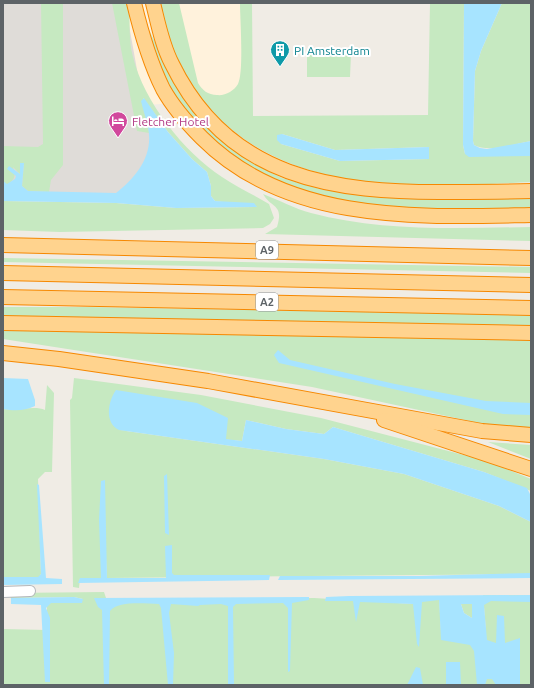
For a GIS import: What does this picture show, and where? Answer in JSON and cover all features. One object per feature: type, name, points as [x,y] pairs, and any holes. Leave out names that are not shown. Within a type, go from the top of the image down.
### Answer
[{"type":"highway","points":[[134,3],[144,43],[164,90],[175,107],[191,127],[224,158],[261,182],[296,196],[320,203],[380,212],[446,215],[531,215]]},
{"type":"highway","points":[[153,3],[171,63],[191,96],[206,116],[226,136],[242,148],[271,164],[302,177],[320,182],[368,190],[410,192],[531,191]]},
{"type":"highway","name":"A9","points":[[3,245],[531,258]]},
{"type":"highway","name":"A2","points":[[3,273],[531,285]]},
{"type":"highway","name":"A2","points":[[3,297],[531,308]]},
{"type":"highway","points":[[3,323],[531,333]]},
{"type":"highway","points":[[3,353],[59,359],[208,381],[482,431],[531,435]]},
{"type":"highway","points":[[340,406],[531,468]]},
{"type":"street","points":[[3,592],[30,591]]},
{"type":"shaded area","points":[[3,3],[244,3],[240,91],[207,100],[137,106]]},
{"type":"shaded area","points":[[3,3],[125,3],[143,103],[152,130],[146,167],[120,195],[3,194]]},
{"type":"green space","points":[[41,3],[63,3],[63,165],[51,180],[49,192],[28,191],[22,186],[24,163],[20,174],[13,167],[14,178],[10,183],[7,185],[3,181],[3,146],[38,147],[43,144]]},
{"type":"green space","points":[[112,3],[128,3],[131,51],[138,74],[146,91],[167,124],[180,140],[208,167],[228,181],[269,204],[274,218],[270,224],[263,228],[60,232],[3,230],[3,201],[116,203],[176,208],[257,207],[215,201],[211,196],[211,186],[207,172],[192,159],[168,132],[143,98],[149,133],[137,131]]},
{"type":"green space","points":[[158,3],[179,3],[198,83],[203,90],[208,93],[223,95],[234,89],[240,78],[240,3],[252,3],[253,116],[428,115],[430,3],[464,3],[463,145],[465,154],[531,156],[531,182],[454,185],[375,183],[336,177],[299,167],[263,151],[223,123],[202,102],[186,78],[168,40]],"holes":[[[282,134],[335,150],[429,147],[429,159],[340,161],[281,144]]]},
{"type":"green space","points":[[502,3],[531,3],[531,141],[502,147],[487,148],[474,145],[473,141],[475,71],[481,51]]},
{"type":"green space","points":[[144,20],[166,64],[201,120],[229,146],[262,168],[282,178],[320,189],[388,197],[490,199],[531,197],[531,208],[440,209],[378,205],[318,195],[289,186],[259,174],[244,165],[218,144],[201,128],[182,105],[171,89],[159,65]]},
{"type":"green space","points":[[307,54],[351,54],[350,77],[307,77]]},
{"type":"green space","points":[[263,194],[305,211],[338,219],[365,223],[420,228],[531,227],[531,241],[265,234],[277,227],[279,214],[278,210],[266,199]]},
{"type":"green space","points":[[3,258],[531,267],[531,273],[3,262]]},
{"type":"green space","points":[[3,307],[88,307],[531,315],[531,430],[493,426],[312,387],[3,339]]},
{"type":"green space","points":[[74,378],[201,395],[321,418],[487,461],[531,479],[531,491],[484,472],[333,427],[324,434],[286,429],[246,420],[242,441],[119,430],[324,459],[404,474],[499,506],[531,522],[531,574],[107,578],[102,481],[101,578],[80,578],[79,588],[73,587],[70,400],[72,398]]},
{"type":"green space","points":[[47,385],[54,393],[52,472],[45,472],[38,479],[41,574],[39,577],[3,577],[3,409],[36,408],[45,410]]},
{"type":"green space","points":[[488,442],[531,445],[531,459]]},
{"type":"green space","points":[[104,592],[106,598],[166,600],[314,598],[414,604],[439,596],[441,631],[486,631],[483,595],[531,595],[531,685],[3,685],[3,629],[47,630],[47,601],[83,599],[74,597],[11,598],[9,593]]},
{"type":"green space","points":[[461,604],[472,604],[472,618],[464,613]]},
{"type":"water","points":[[464,3],[502,3],[481,51],[475,71],[474,145],[487,149],[531,141],[531,156],[469,157],[465,154],[463,145]]},
{"type":"water","points":[[144,98],[168,132],[192,159],[207,172],[211,186],[211,196],[215,201],[254,203],[257,207],[176,208],[116,203],[3,201],[3,181],[7,184],[15,179],[16,176],[7,169],[9,166],[20,174],[20,163],[24,163],[22,186],[28,191],[116,193],[136,173],[146,156],[149,138],[148,127],[141,101]]},
{"type":"water","points":[[282,134],[335,150],[429,147],[429,159],[340,161],[281,144],[277,140],[277,135]]},
{"type":"water","points":[[278,350],[290,360],[395,384],[486,401],[531,403],[531,415],[503,414],[279,363],[274,355]]},
{"type":"water","points":[[3,378],[28,379],[35,400],[35,406],[19,410],[3,409]]},
{"type":"water","points":[[116,390],[197,403],[228,418],[226,439],[242,441],[246,420],[286,429],[324,434],[333,427],[484,472],[527,488],[531,496],[531,522],[499,506],[404,474],[324,459],[119,430],[114,427],[109,417],[109,406]]},
{"type":"water","points":[[167,474],[169,535],[165,533],[164,476]]},
{"type":"water","points":[[105,480],[107,578],[166,578],[165,546],[172,545],[172,573],[174,575],[270,575],[269,580],[78,583],[80,578],[101,578],[99,520],[101,481]]},
{"type":"water","points":[[37,484],[39,485],[46,578],[62,579],[62,584],[3,585],[3,577],[38,577],[41,574]]},
{"type":"water","points":[[531,573],[531,578],[278,580],[280,576],[419,576]]},
{"type":"water","points":[[531,595],[531,602],[491,601],[484,605],[487,640],[496,643],[497,615],[504,616],[505,643],[520,638],[520,685],[496,685],[492,679],[487,679],[485,685],[477,685],[474,651],[470,645],[441,640],[439,600],[422,602],[419,647],[417,644],[413,604],[360,602],[356,622],[353,601],[325,601],[326,597]],"holes":[[[461,604],[472,604],[472,618],[464,613]]]},
{"type":"water","points":[[74,597],[83,599],[82,603],[51,603],[46,608],[50,618],[50,682],[45,682],[41,605],[11,604],[11,598]]},
{"type":"water","points":[[309,597],[309,600],[292,603],[290,671],[288,672],[288,608],[283,603],[236,604],[233,607],[234,685],[228,685],[228,606],[221,604],[198,606],[171,604],[169,613],[174,653],[173,685],[168,685],[161,608],[159,604],[133,603],[120,605],[110,611],[109,685],[104,685],[102,610],[98,607],[94,598]]},
{"type":"water","points":[[446,662],[460,662],[461,685],[446,685]]},
{"type":"water","points":[[416,667],[420,668],[423,685],[407,685]]},
{"type":"place","name":"PI Amsterdam","points":[[280,67]]},
{"type":"place","name":"Fletcher Hotel","points":[[118,138]]}]
